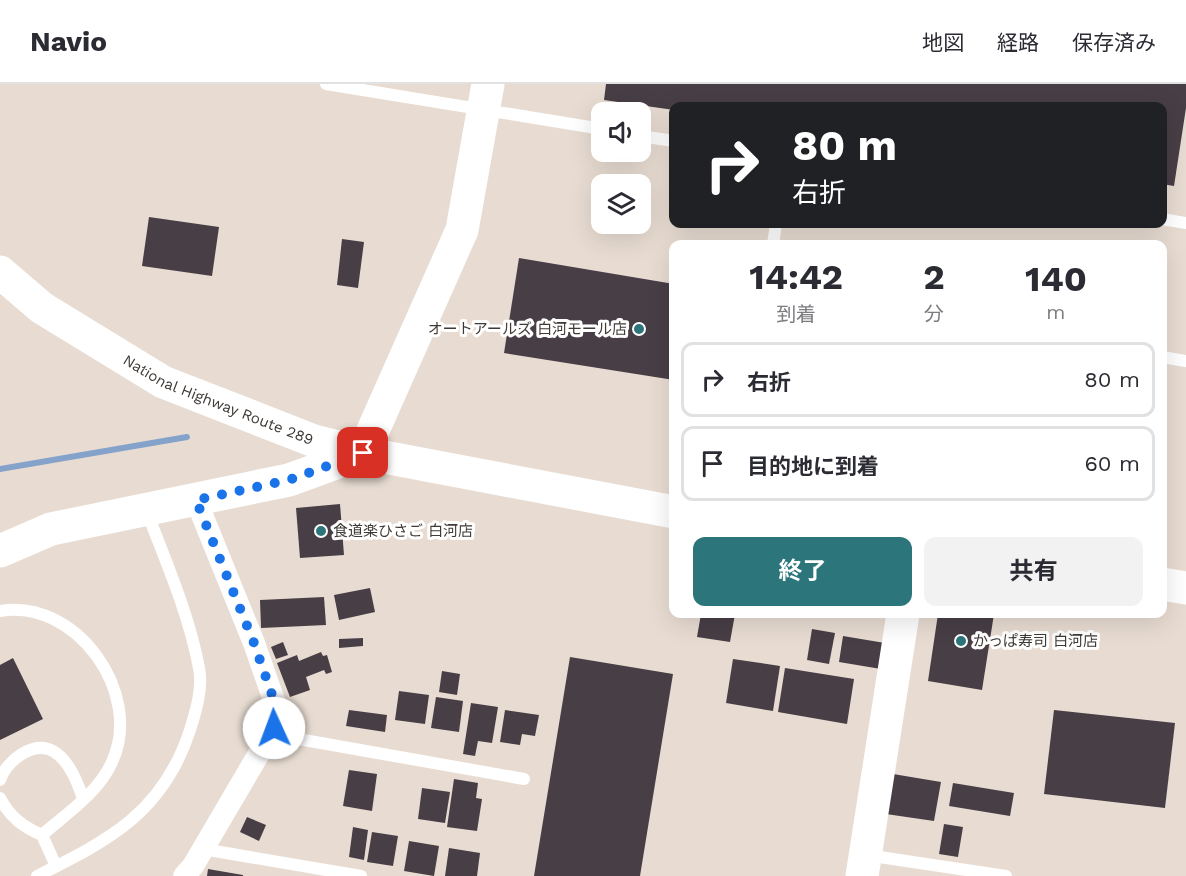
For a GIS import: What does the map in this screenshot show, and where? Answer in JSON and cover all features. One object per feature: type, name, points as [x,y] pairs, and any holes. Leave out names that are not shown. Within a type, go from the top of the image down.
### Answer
[{"type":"main road","points":[[0,551],[51,529],[289,480],[363,453],[462,230],[486,97]]},
{"type":"main road","name":"National Highway Route 289","points":[[0,272],[42,308],[163,382],[314,441],[363,453],[669,511]]},
{"type":"main road","points":[[1167,586],[1186,588]]},
{"type":"main road","points":[[864,866],[902,618]]},
{"type":"street","points":[[184,876],[203,849],[270,734],[277,709],[254,643],[196,500]]},
{"type":"lane","points":[[326,84],[486,97],[591,126]]},
{"type":"lane","points":[[651,138],[669,140]]},
{"type":"lane","points":[[1167,220],[1186,223]]},
{"type":"lane","points":[[1167,358],[1186,361]]},
{"type":"lane","points":[[37,876],[98,846],[136,818],[174,770],[198,706],[200,670],[182,606],[147,510]]},
{"type":"lane","points":[[0,611],[17,608],[43,614],[71,630],[110,675],[120,703],[121,734],[112,763],[94,788],[42,835]]},
{"type":"lane","points":[[270,734],[524,778]]},
{"type":"lane","points":[[0,780],[12,760],[24,752],[40,749],[53,751],[78,780],[83,799]]},
{"type":"lane","points":[[0,798],[7,810],[24,827],[42,835],[56,866]]},
{"type":"lane","points":[[203,849],[361,876]]},
{"type":"lane","points":[[864,866],[1006,876]]},
{"type":"building","points":[[606,84],[1186,84],[1186,108],[1174,186],[1167,185],[1167,102],[669,102],[669,109],[651,107],[651,102],[604,100]]},
{"type":"building","points":[[149,217],[219,227],[212,276],[142,266]]},
{"type":"building","points":[[342,239],[364,242],[358,288],[337,285]]},
{"type":"building","points":[[519,258],[669,283],[669,379],[504,353]]},
{"type":"building","points":[[340,504],[344,555],[300,558],[296,508]]},
{"type":"building","points":[[370,588],[375,612],[339,620],[334,595]]},
{"type":"building","points":[[324,597],[326,625],[261,628],[260,600]]},
{"type":"building","points":[[700,618],[734,618],[730,642],[697,637]]},
{"type":"building","points":[[937,618],[993,618],[982,690],[928,681]]},
{"type":"building","points":[[812,629],[835,633],[829,664],[807,660]]},
{"type":"building","points":[[843,636],[885,643],[881,669],[839,662]]},
{"type":"building","points":[[363,638],[363,646],[339,648],[339,639]]},
{"type":"building","points":[[283,642],[288,655],[276,659],[271,647]]},
{"type":"building","points":[[321,652],[323,656],[327,655],[332,672],[326,674],[324,670],[306,677],[310,690],[290,697],[277,663],[297,655],[299,661]]},
{"type":"building","points":[[570,657],[673,674],[640,876],[534,876]]},
{"type":"building","points":[[13,658],[43,719],[0,740],[0,665]]},
{"type":"building","points":[[733,659],[780,666],[773,711],[726,703]]},
{"type":"building","points":[[785,668],[854,679],[847,724],[778,712]]},
{"type":"building","points":[[442,671],[460,674],[457,695],[439,692]]},
{"type":"building","points":[[399,691],[429,695],[425,724],[395,720]]},
{"type":"building","points":[[436,697],[463,701],[459,732],[431,728]]},
{"type":"building","points":[[471,703],[498,707],[492,743],[478,741],[475,756],[463,754]]},
{"type":"building","points":[[349,710],[387,715],[385,732],[346,726]]},
{"type":"building","points":[[505,710],[539,715],[535,736],[522,734],[520,745],[500,742]]},
{"type":"building","points":[[1054,710],[1175,723],[1165,808],[1044,794]]},
{"type":"building","points":[[349,770],[377,774],[372,811],[343,806]]},
{"type":"building","points":[[893,774],[941,782],[934,821],[886,814]]},
{"type":"building","points":[[454,779],[478,783],[476,798],[482,799],[477,831],[447,827]]},
{"type":"building","points":[[953,783],[1014,793],[1010,816],[949,806]]},
{"type":"building","points":[[422,788],[450,792],[445,823],[418,819]]},
{"type":"building","points":[[247,817],[266,825],[259,841],[240,832]]},
{"type":"building","points":[[944,824],[963,827],[958,857],[939,854]]},
{"type":"building","points":[[353,827],[368,830],[364,860],[349,857]]},
{"type":"building","points":[[372,832],[398,836],[393,866],[367,862]]},
{"type":"building","points":[[409,841],[439,846],[434,876],[404,871]]},
{"type":"building","points":[[449,848],[480,853],[477,876],[445,876]]},
{"type":"building","points":[[208,869],[243,875],[243,876],[207,876]]},
{"type":"waterway","points":[[0,469],[187,437]]},
{"type":"place","name":"オートアールズ 白河モール店","points":[[639,329]]},
{"type":"place","name":"食道楽ひさご 白河店","points":[[321,531]]},
{"type":"place","name":"かっぱ寿司 白河店","points":[[961,641]]},
{"type":"route","points":[[274,728],[277,709],[254,643],[196,500],[289,480],[363,453]]}]
